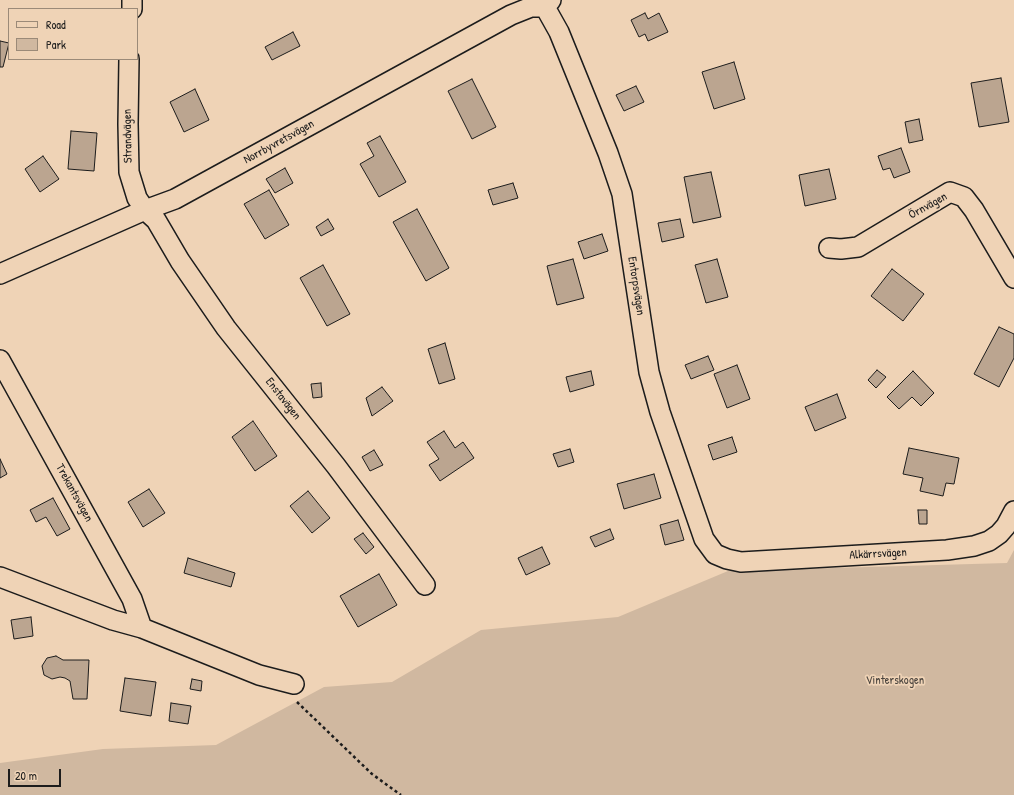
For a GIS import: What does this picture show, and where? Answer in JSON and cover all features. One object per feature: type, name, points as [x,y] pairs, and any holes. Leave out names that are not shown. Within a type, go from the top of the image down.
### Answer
[{"type":"street","name":"Norrbyvretsvägen","points":[[0,274],[145,210],[175,199],[511,15],[531,7],[548,4]]},
{"type":"street","name":"Entorpsvägen","points":[[548,4],[608,153],[622,194],[649,372],[660,412],[704,539],[715,554],[727,559]]},
{"type":"street","name":"Strandvägen","points":[[129,60],[129,172],[137,198],[145,210]]},
{"type":"street","name":"Örnvägen","points":[[829,248],[841,249],[858,246],[950,192],[964,197],[974,210],[1014,278]]},
{"type":"street","name":"Enstavägen","points":[[145,210],[156,220],[180,261],[226,328],[336,466],[425,585]]},
{"type":"street","name":"Trekantsvägen","points":[[0,360],[132,599],[142,628]]},
{"type":"street","name":"Alkärrsvägen","points":[[727,559],[741,562],[947,550],[974,546],[989,542],[999,534],[1006,526],[1014,511]]},
{"type":"street","points":[[0,577],[113,620],[142,628],[260,675],[294,692]]},
{"type":"path","points":[[294,692],[372,774],[401,795]]},
{"type":"green space","name":"Vinterskogen","points":[[1014,550],[1014,795],[0,795],[0,763],[103,749],[216,745],[324,687],[392,682],[481,630],[618,617],[728,571],[1007,563]]},
{"type":"building","points":[[645,13],[648,19],[659,13],[668,32],[648,41],[645,34],[639,37],[631,20]]},
{"type":"building","points":[[293,32],[300,46],[272,60],[265,47]]},
{"type":"building","points":[[0,41],[8,43],[8,47],[3,67],[0,67]]},
{"type":"building","points":[[734,62],[745,99],[714,109],[702,72]]},
{"type":"building","points":[[1001,78],[1009,122],[979,127],[971,83]]},
{"type":"building","points":[[472,79],[496,127],[472,139],[448,91]]},
{"type":"building","points":[[636,86],[644,102],[624,111],[616,95]]},
{"type":"building","points":[[195,89],[209,120],[184,132],[170,102]]},
{"type":"building","points":[[919,119],[923,140],[909,143],[905,122]]},
{"type":"building","points":[[71,131],[97,133],[94,171],[68,169]]},
{"type":"building","points":[[380,136],[406,182],[379,197],[360,164],[374,156],[367,143]]},
{"type":"building","points":[[901,148],[910,172],[894,178],[890,168],[883,170],[878,156]]},
{"type":"building","points":[[43,156],[59,179],[40,192],[25,169]]},
{"type":"building","points":[[285,168],[293,183],[275,193],[266,179]]},
{"type":"building","points":[[829,169],[836,199],[805,206],[799,175]]},
{"type":"building","points":[[711,172],[721,217],[693,223],[684,177]]},
{"type":"building","points":[[513,183],[518,198],[493,205],[488,190]]},
{"type":"building","points":[[269,190],[289,225],[265,239],[244,204]]},
{"type":"building","points":[[417,209],[449,268],[426,281],[393,222]]},
{"type":"building","points":[[328,219],[334,229],[321,236],[316,227]]},
{"type":"building","points":[[680,219],[684,237],[662,242],[658,223]]},
{"type":"building","points":[[602,234],[608,251],[584,259],[578,242]]},
{"type":"building","points":[[573,259],[584,298],[557,305],[547,266]]},
{"type":"building","points":[[717,259],[728,297],[706,303],[695,265]]},
{"type":"building","points":[[323,265],[350,314],[327,326],[300,278]]},
{"type":"building","points":[[892,269],[924,294],[903,321],[871,296]]},
{"type":"building","points":[[999,327],[1014,334],[1014,358],[999,387],[974,374]]},
{"type":"building","points":[[445,343],[455,379],[439,384],[428,349]]},
{"type":"building","points":[[708,356],[714,370],[691,379],[685,365]]},
{"type":"building","points":[[737,365],[750,399],[727,408],[714,374]]},
{"type":"building","points":[[877,370],[886,377],[876,388],[868,380]]},
{"type":"building","points":[[591,371],[594,385],[570,392],[566,377]]},
{"type":"building","points":[[913,371],[934,393],[921,406],[912,397],[899,409],[887,397]]},
{"type":"building","points":[[321,383],[322,397],[313,398],[311,384]]},
{"type":"building","points":[[382,387],[393,401],[372,416],[366,398]]},
{"type":"building","points":[[837,394],[846,418],[815,431],[805,407]]},
{"type":"building","points":[[253,421],[277,456],[255,471],[232,437]]},
{"type":"building","points":[[444,431],[455,448],[463,442],[474,458],[440,481],[429,465],[439,459],[427,442]]},
{"type":"building","points":[[732,437],[737,452],[713,460],[708,445]]},
{"type":"building","points":[[909,448],[959,458],[954,484],[946,483],[943,496],[920,491],[923,478],[903,474]]},
{"type":"building","points":[[570,449],[574,462],[558,467],[553,454]]},
{"type":"building","points":[[374,450],[383,465],[370,471],[362,457]]},
{"type":"building","points":[[0,459],[7,474],[0,478]]},
{"type":"building","points":[[654,474],[661,498],[624,509],[617,484]]},
{"type":"building","points":[[149,489],[165,513],[143,527],[128,502]]},
{"type":"building","points":[[308,491],[330,518],[312,533],[290,506]]},
{"type":"building","points":[[53,498],[70,529],[57,536],[46,517],[36,522],[30,510]]},
{"type":"building","points":[[918,510],[927,510],[927,524],[919,524]]},
{"type":"building","points":[[678,520],[684,540],[665,545],[660,525]]},
{"type":"building","points":[[610,529],[614,539],[595,547],[590,537]]},
{"type":"building","points":[[363,533],[374,547],[366,554],[354,539]]},
{"type":"building","points":[[542,547],[550,564],[526,575],[518,558]]},
{"type":"building","points":[[188,558],[235,573],[231,587],[184,573]]},
{"type":"building","points":[[379,574],[397,605],[358,627],[340,596]]},
{"type":"building","points":[[31,617],[33,636],[14,639],[11,620]]},
{"type":"building","points":[[56,656],[63,660],[89,660],[87,699],[73,699],[70,681],[65,678],[60,677],[52,679],[44,675],[42,666],[47,658]]},
{"type":"building","points":[[125,678],[156,682],[151,716],[120,711]]},
{"type":"building","points":[[192,679],[202,681],[201,691],[190,689]]},
{"type":"building","points":[[171,703],[191,706],[188,724],[169,721]]}]
